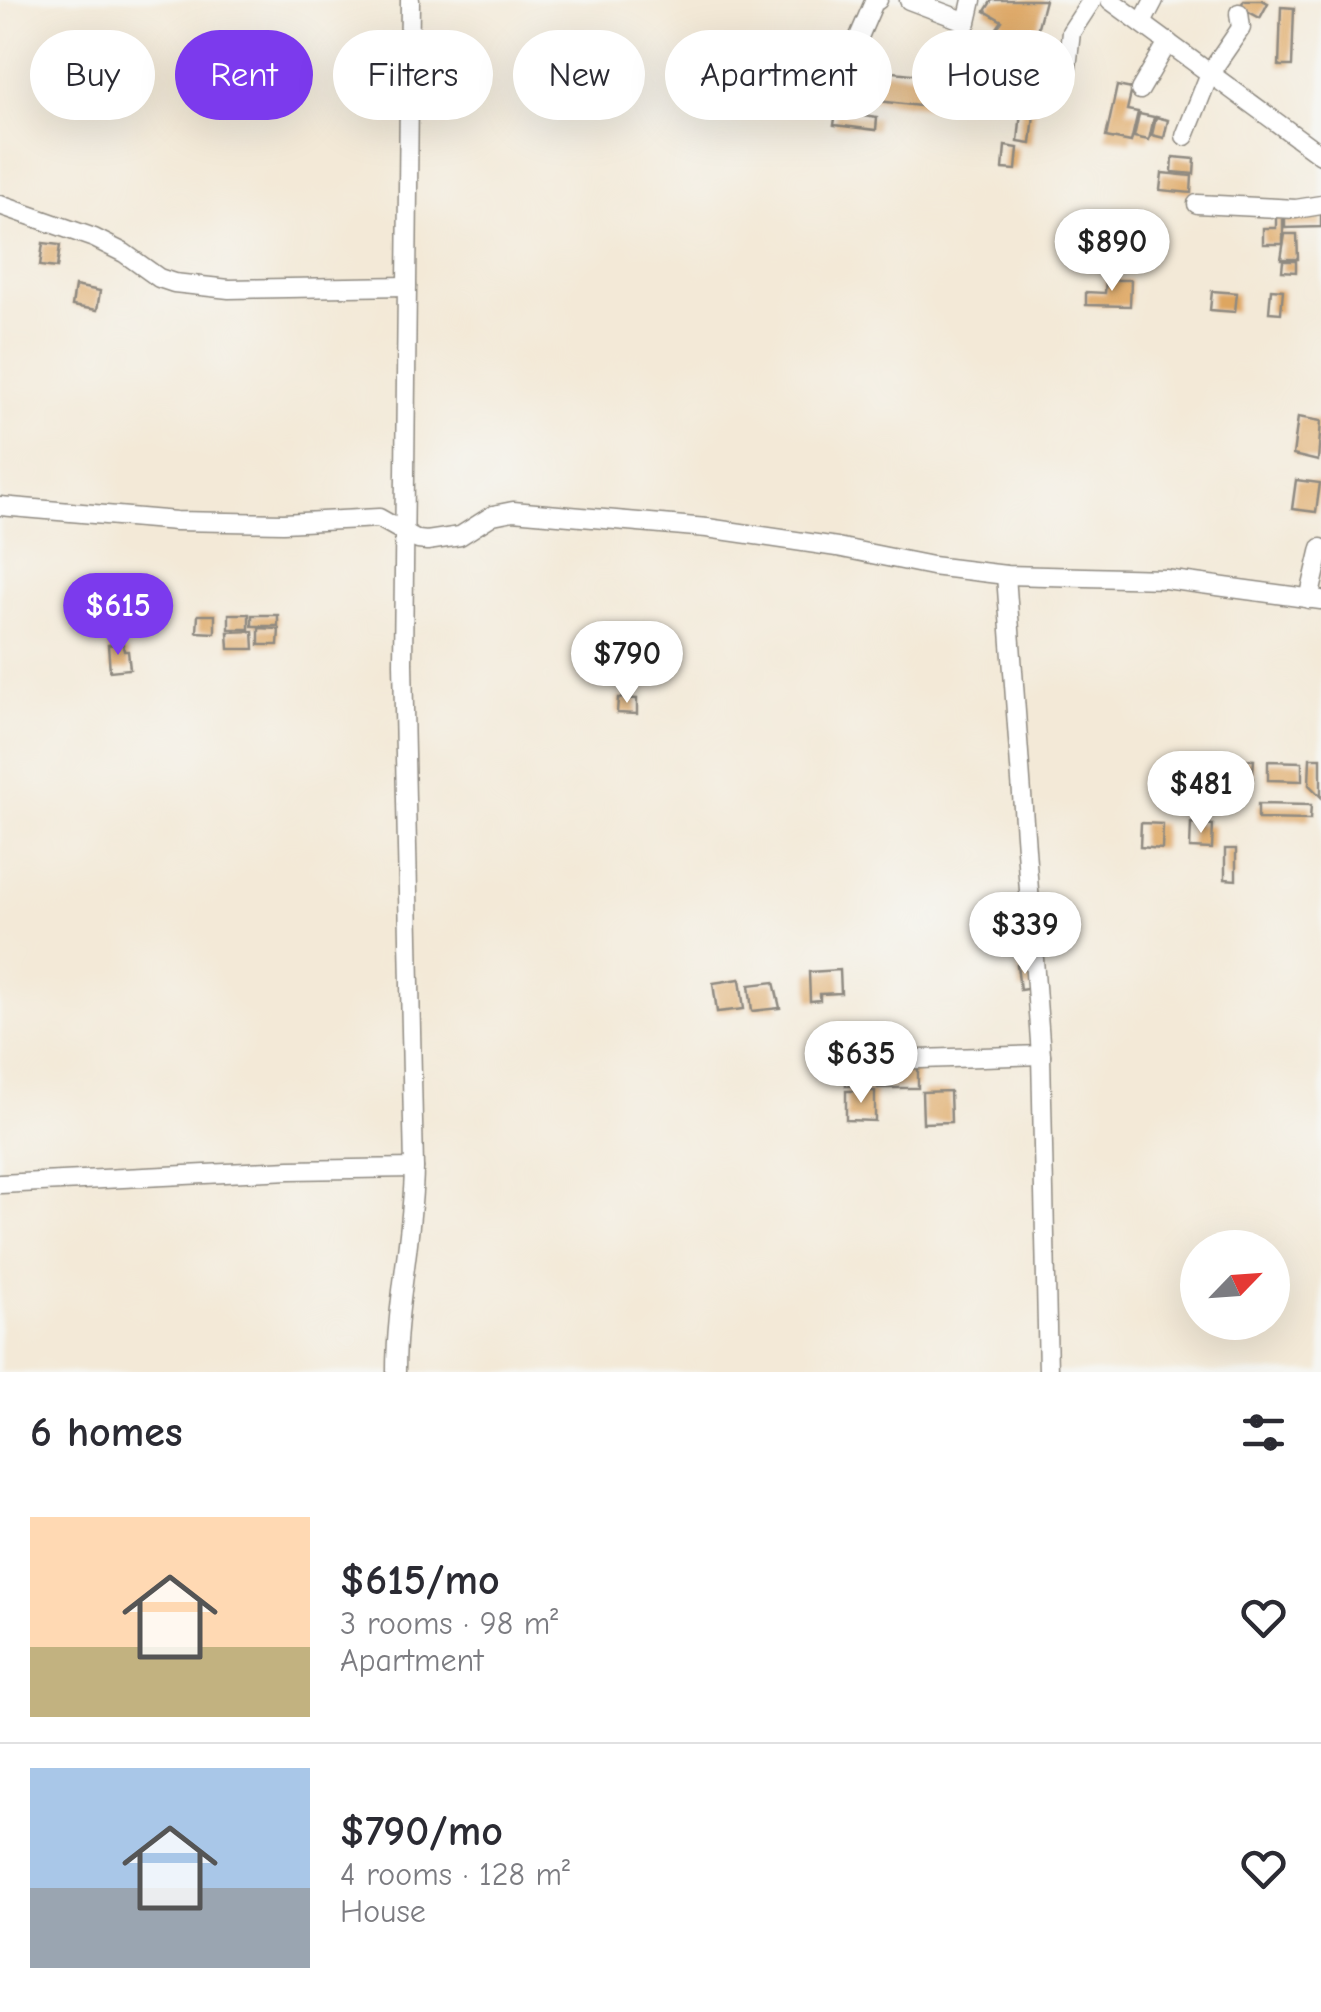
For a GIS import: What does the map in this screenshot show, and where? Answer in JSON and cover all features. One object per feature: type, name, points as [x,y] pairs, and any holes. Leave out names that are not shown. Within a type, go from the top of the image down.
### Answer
[{"type":"street","points":[[396,1372],[397,1316],[412,1214],[414,1168],[403,532],[410,0]]},
{"type":"street","points":[[862,30],[878,0]]},
{"type":"street","points":[[909,0],[967,22],[972,0]]},
{"type":"street","points":[[1072,30],[1092,0]]},
{"type":"street","points":[[1110,0],[1321,156]]},
{"type":"street","points":[[1142,24],[1154,0]]},
{"type":"street","points":[[1185,136],[1210,73],[1241,28],[1239,13]]},
{"type":"street","points":[[1140,90],[1168,42]]},
{"type":"street","points":[[1198,204],[1296,209],[1321,205]]},
{"type":"street","points":[[0,205],[94,238],[174,283],[228,289],[408,286]]},
{"type":"street","points":[[0,506],[176,521],[283,523],[379,518],[418,540],[465,534],[494,515],[513,511],[708,528],[1006,575],[1165,579],[1315,600],[1321,548]]},
{"type":"street","points":[[1006,575],[1041,1055],[1048,1372]]},
{"type":"street","points":[[858,1061],[1041,1055]]},
{"type":"street","points":[[0,1184],[414,1168]]},
{"type":"building","points":[[992,0],[1045,0],[1037,30],[996,30],[1002,21],[985,11]]},
{"type":"building","points":[[1244,0],[1268,3],[1260,18],[1240,7]]},
{"type":"building","points":[[1281,7],[1294,8],[1292,66],[1279,66]]},
{"type":"building","points":[[892,72],[912,74],[912,105],[892,103]]},
{"type":"building","points":[[1117,86],[1132,89],[1127,110],[1138,112],[1131,142],[1106,137]]},
{"type":"building","points":[[1139,114],[1154,117],[1149,140],[1134,137]]},
{"type":"building","points":[[1156,117],[1168,120],[1164,138],[1152,135]]},
{"type":"building","points":[[835,120],[877,120],[876,130],[834,125]]},
{"type":"building","points":[[1020,120],[1033,120],[1031,144],[1018,142]]},
{"type":"building","points":[[1005,146],[1018,148],[1016,170],[1003,169]]},
{"type":"building","points":[[1173,157],[1195,159],[1194,174],[1172,172]]},
{"type":"building","points":[[1162,173],[1192,176],[1191,193],[1160,190]]},
{"type":"building","points":[[1321,213],[1321,227],[1285,228],[1285,214]]},
{"type":"building","points":[[1276,215],[1283,215],[1283,244],[1263,244],[1263,228],[1276,228]]},
{"type":"building","points":[[1285,234],[1297,234],[1298,259],[1281,259]]},
{"type":"building","points":[[43,243],[60,245],[57,268],[40,266]]},
{"type":"building","points":[[1283,261],[1296,261],[1296,272],[1282,271]]},
{"type":"building","points":[[1106,280],[1131,280],[1130,306],[1086,305],[1086,292],[1105,293]]},
{"type":"building","points":[[75,286],[100,291],[97,310],[72,306]]},
{"type":"building","points":[[1271,289],[1283,290],[1281,313],[1269,312]]},
{"type":"building","points":[[1212,291],[1237,293],[1235,312],[1210,310]]},
{"type":"building","points":[[1298,417],[1321,421],[1318,461],[1293,455]]},
{"type":"building","points":[[1296,480],[1320,483],[1316,512],[1292,509]]},
{"type":"building","points":[[229,614],[249,614],[249,629],[229,629]]},
{"type":"building","points":[[198,615],[215,615],[215,633],[197,632]]},
{"type":"building","points":[[252,615],[278,615],[278,626],[252,626]]},
{"type":"building","points":[[259,628],[279,629],[278,645],[259,645]]},
{"type":"building","points":[[253,631],[254,649],[229,649],[228,632]]},
{"type":"building","points":[[123,644],[130,669],[110,671],[108,645]]},
{"type":"building","points":[[618,698],[637,699],[637,714],[617,713]]},
{"type":"building","points":[[1222,758],[1254,760],[1252,784],[1230,783],[1230,769],[1222,768]]},
{"type":"building","points":[[1310,758],[1321,758],[1321,797],[1309,785]]},
{"type":"building","points":[[1268,761],[1302,762],[1302,781],[1268,780]]},
{"type":"building","points":[[1258,804],[1311,805],[1310,820],[1258,819]]},
{"type":"building","points":[[1141,823],[1163,824],[1162,849],[1140,847]]},
{"type":"building","points":[[1191,823],[1213,825],[1212,849],[1190,848]]},
{"type":"building","points":[[1225,849],[1236,849],[1236,880],[1225,879]]},
{"type":"building","points":[[1031,964],[1033,988],[1020,990],[1017,965]]},
{"type":"building","points":[[840,970],[841,993],[820,994],[820,1000],[810,1001],[809,972]]},
{"type":"building","points":[[740,979],[744,1009],[717,1012],[713,983]]},
{"type":"building","points":[[774,982],[780,1008],[752,1011],[749,985]]},
{"type":"building","points":[[918,1062],[918,1088],[878,1088],[878,1063]]},
{"type":"building","points":[[845,1067],[876,1067],[876,1085],[846,1086]]},
{"type":"building","points":[[846,1091],[875,1091],[875,1121],[846,1120]]},
{"type":"building","points":[[950,1091],[951,1122],[923,1123],[922,1092]]}]
